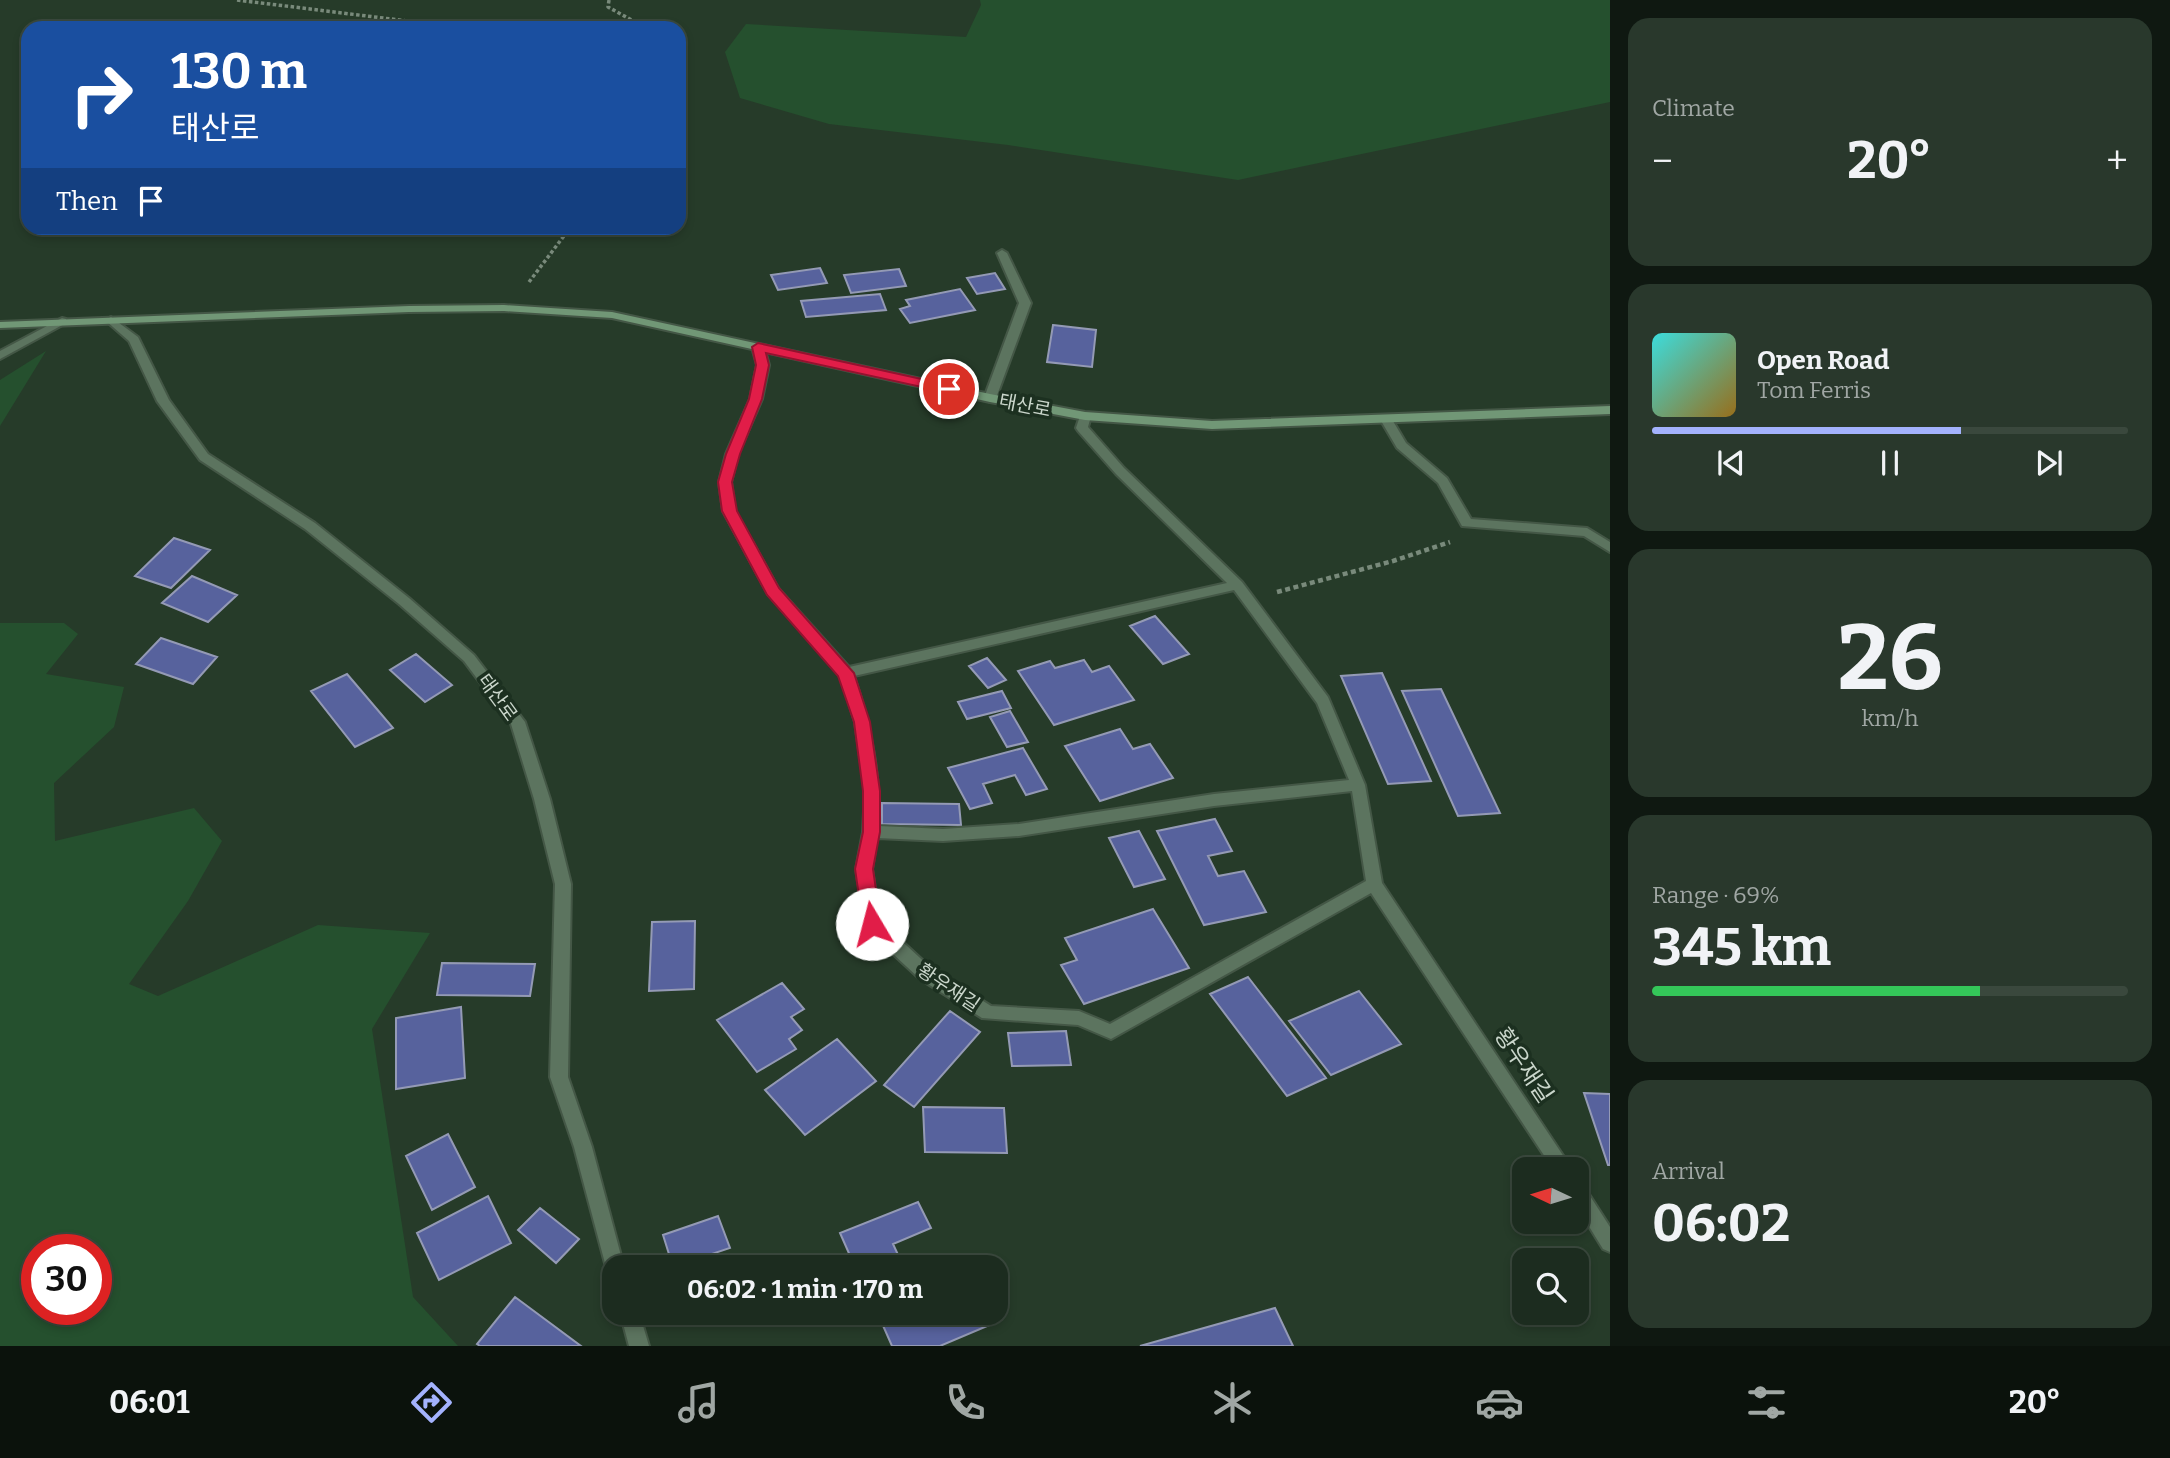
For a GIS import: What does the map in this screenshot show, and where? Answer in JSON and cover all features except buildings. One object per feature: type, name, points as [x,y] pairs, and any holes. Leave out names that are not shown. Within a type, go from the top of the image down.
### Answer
[{"type":"street","points":[[990,398],[1025,303],[1002,253]]},
{"type":"street","name":"태산로","points":[[0,325],[504,308],[612,314],[990,398],[1085,416],[1212,425],[1610,410]]},
{"type":"street","name":"태산로","points":[[111,320],[134,339],[163,401],[204,457],[310,526],[404,601],[469,657],[518,722],[542,799],[563,884],[559,1077],[583,1147],[612,1255]]},
{"type":"street","name":"태산로","points":[[0,356],[62,321]]},
{"type":"street","name":"황우재길","points":[[758,347],[762,365],[756,399],[733,454],[725,482],[729,511],[773,591],[846,673],[862,722],[872,791],[871,832],[864,869],[872,924],[926,974],[988,1013],[1079,1018],[1111,1032],[1374,884]]},
{"type":"street","name":"황우재길","points":[[1085,416],[1082,428],[1237,585],[1323,701],[1358,785],[1374,884],[1555,1157]]},
{"type":"street","points":[[1386,419],[1401,445],[1443,481],[1467,523],[1587,532],[1610,548]]},
{"type":"street","points":[[846,673],[1237,585]]},
{"type":"street","points":[[871,832],[943,835],[1019,830],[1214,800],[1358,785]]},
{"type":"street","points":[[1589,1210],[1610,1243]]},
{"type":"street","points":[[633,1325],[639,1346]]},
{"type":"path","points":[[237,0],[407,21]]},
{"type":"path","points":[[609,0],[608,7],[633,21]]},
{"type":"path","points":[[504,308],[540,270],[565,235]]},
{"type":"path","points":[[1249,600],[1406,557],[1459,538],[1467,523]]},
{"type":"green space","points":[[980,0],[1610,0],[1610,102],[1238,180],[1008,145],[829,124],[740,98],[725,52],[746,24],[966,37],[981,5]]},
{"type":"green space","points":[[46,351],[0,426],[0,380]]},
{"type":"green space","points":[[0,623],[64,623],[78,634],[46,674],[124,687],[114,727],[54,783],[55,841],[194,808],[222,841],[188,901],[129,984],[158,996],[318,925],[430,933],[372,1029],[413,1297],[458,1346],[0,1346]]},
{"type":"route","points":[[872,924],[864,869],[871,832],[872,791],[862,722],[846,673],[773,591],[729,511],[725,482],[733,454],[756,399],[762,365],[758,347],[949,389]]}]
